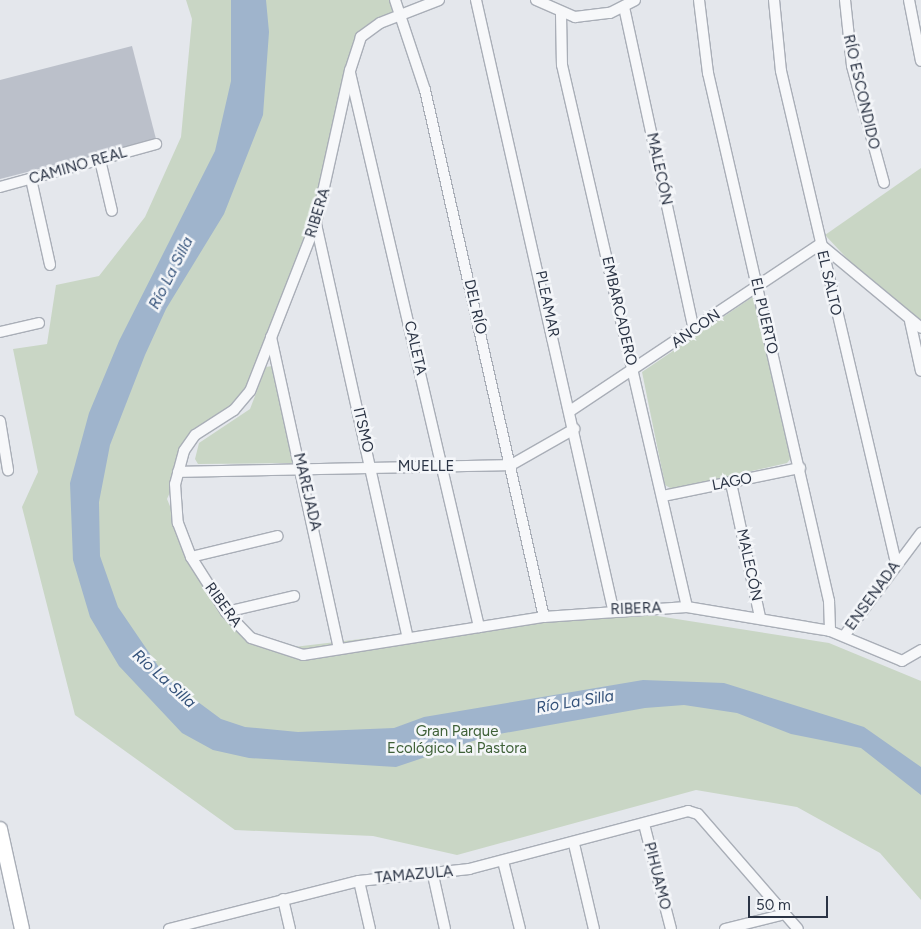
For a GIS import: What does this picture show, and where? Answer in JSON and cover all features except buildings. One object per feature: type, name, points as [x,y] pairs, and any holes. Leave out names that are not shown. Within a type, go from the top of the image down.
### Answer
[{"type":"main road","points":[[0,829],[22,929]]},
{"type":"street","name":"DEL RÍO","points":[[395,0],[425,90],[544,617]]},
{"type":"street","name":"RIBERA","points":[[440,0],[401,15],[361,37],[350,70],[316,223],[246,399],[195,435],[178,472],[174,509],[191,557],[226,612],[251,638],[277,649],[303,655],[544,617],[613,609],[687,607],[760,617],[830,632],[844,636],[898,660],[911,659],[921,650]]},
{"type":"street","name":"PLEAMAR","points":[[476,0],[570,411],[613,609]]},
{"type":"street","points":[[536,0],[561,14],[595,16],[624,7],[635,0]]},
{"type":"street","name":"EL PUERTO","points":[[699,0],[708,73],[831,610],[830,632]]},
{"type":"street","name":"EL SALTO","points":[[774,0],[781,71],[896,564]]},
{"type":"street","name":"RÍO ESCONDIDO","points":[[845,0],[852,66],[884,183]]},
{"type":"street","points":[[909,0],[921,61]]},
{"type":"street","name":"MALECÓN","points":[[624,7],[694,330]]},
{"type":"street","name":"EMBARCADERO","points":[[561,14],[562,65],[663,496],[687,607]]},
{"type":"street","name":"CALETA","points":[[350,70],[479,627]]},
{"type":"street","name":"CAMINO REAL","points":[[0,187],[156,144]]},
{"type":"street","points":[[100,160],[112,211]]},
{"type":"street","points":[[31,179],[50,265]]},
{"type":"street","name":"ITSMO","points":[[316,223],[372,467],[408,638]]},
{"type":"street","name":"ANCON","points":[[570,411],[633,372],[820,244]]},
{"type":"street","points":[[820,244],[910,321],[921,328]]},
{"type":"street","points":[[910,321],[921,371]]},
{"type":"street","points":[[0,332],[39,323]]},
{"type":"street","name":"MAREJADA","points":[[271,337],[302,468],[340,649]]},
{"type":"street","points":[[0,422],[8,470]]},
{"type":"street","name":"MUELLE","points":[[178,472],[302,468],[442,468],[511,465],[574,430]]},
{"type":"street","name":"LAGO","points":[[663,496],[800,468]]},
{"type":"street","name":"MALECÓN","points":[[731,483],[760,617]]},
{"type":"street","name":"ENSENADA","points":[[844,636],[921,533]]},
{"type":"street","points":[[191,557],[278,536]]},
{"type":"street","points":[[226,612],[294,596]]},
{"type":"street","name":"TAMAZULA","points":[[169,929],[207,924],[283,899],[358,881],[433,875],[503,861],[574,844],[688,811],[698,814],[785,914]]},
{"type":"street","name":"PIHUAMO","points":[[644,824],[671,929]]},
{"type":"street","points":[[574,844],[594,929]]},
{"type":"street","points":[[503,861],[520,929]]},
{"type":"street","points":[[433,875],[445,929]]},
{"type":"street","points":[[358,881],[370,929]]},
{"type":"street","points":[[283,899],[290,929]]},
{"type":"street","points":[[725,929],[785,914],[798,929]]},
{"type":"green space","name":"Gran Parque Ecológico La Pastora","points":[[186,0],[395,0],[401,15],[361,37],[330,169],[250,391],[195,435],[167,499],[191,557],[242,631],[277,649],[613,609],[829,643],[921,681],[921,900],[880,853],[797,807],[696,790],[457,855],[373,836],[235,830],[75,715],[22,507],[38,472],[13,349],[47,344],[56,285],[99,276],[145,217],[181,137],[192,19]]},
{"type":"green space","points":[[921,168],[921,321],[884,298],[825,235]]},
{"type":"green space","points":[[754,296],[791,458],[787,463],[672,489],[665,485],[642,372]]},
{"type":"green space","points":[[272,366],[296,457],[292,463],[198,464],[195,459],[199,443],[250,409],[266,367]]},
{"type":"water","name":"Río La Silla","points":[[231,0],[266,0],[269,32],[263,115],[224,214],[166,309],[145,355],[110,445],[99,502],[100,556],[118,607],[167,679],[221,719],[245,727],[298,732],[394,728],[424,717],[643,680],[724,683],[864,727],[921,767],[921,795],[861,748],[791,734],[737,713],[684,705],[645,708],[488,736],[396,767],[249,758],[213,750],[182,733],[119,666],[90,617],[73,560],[70,483],[89,413],[119,341],[215,151],[231,81]]}]
